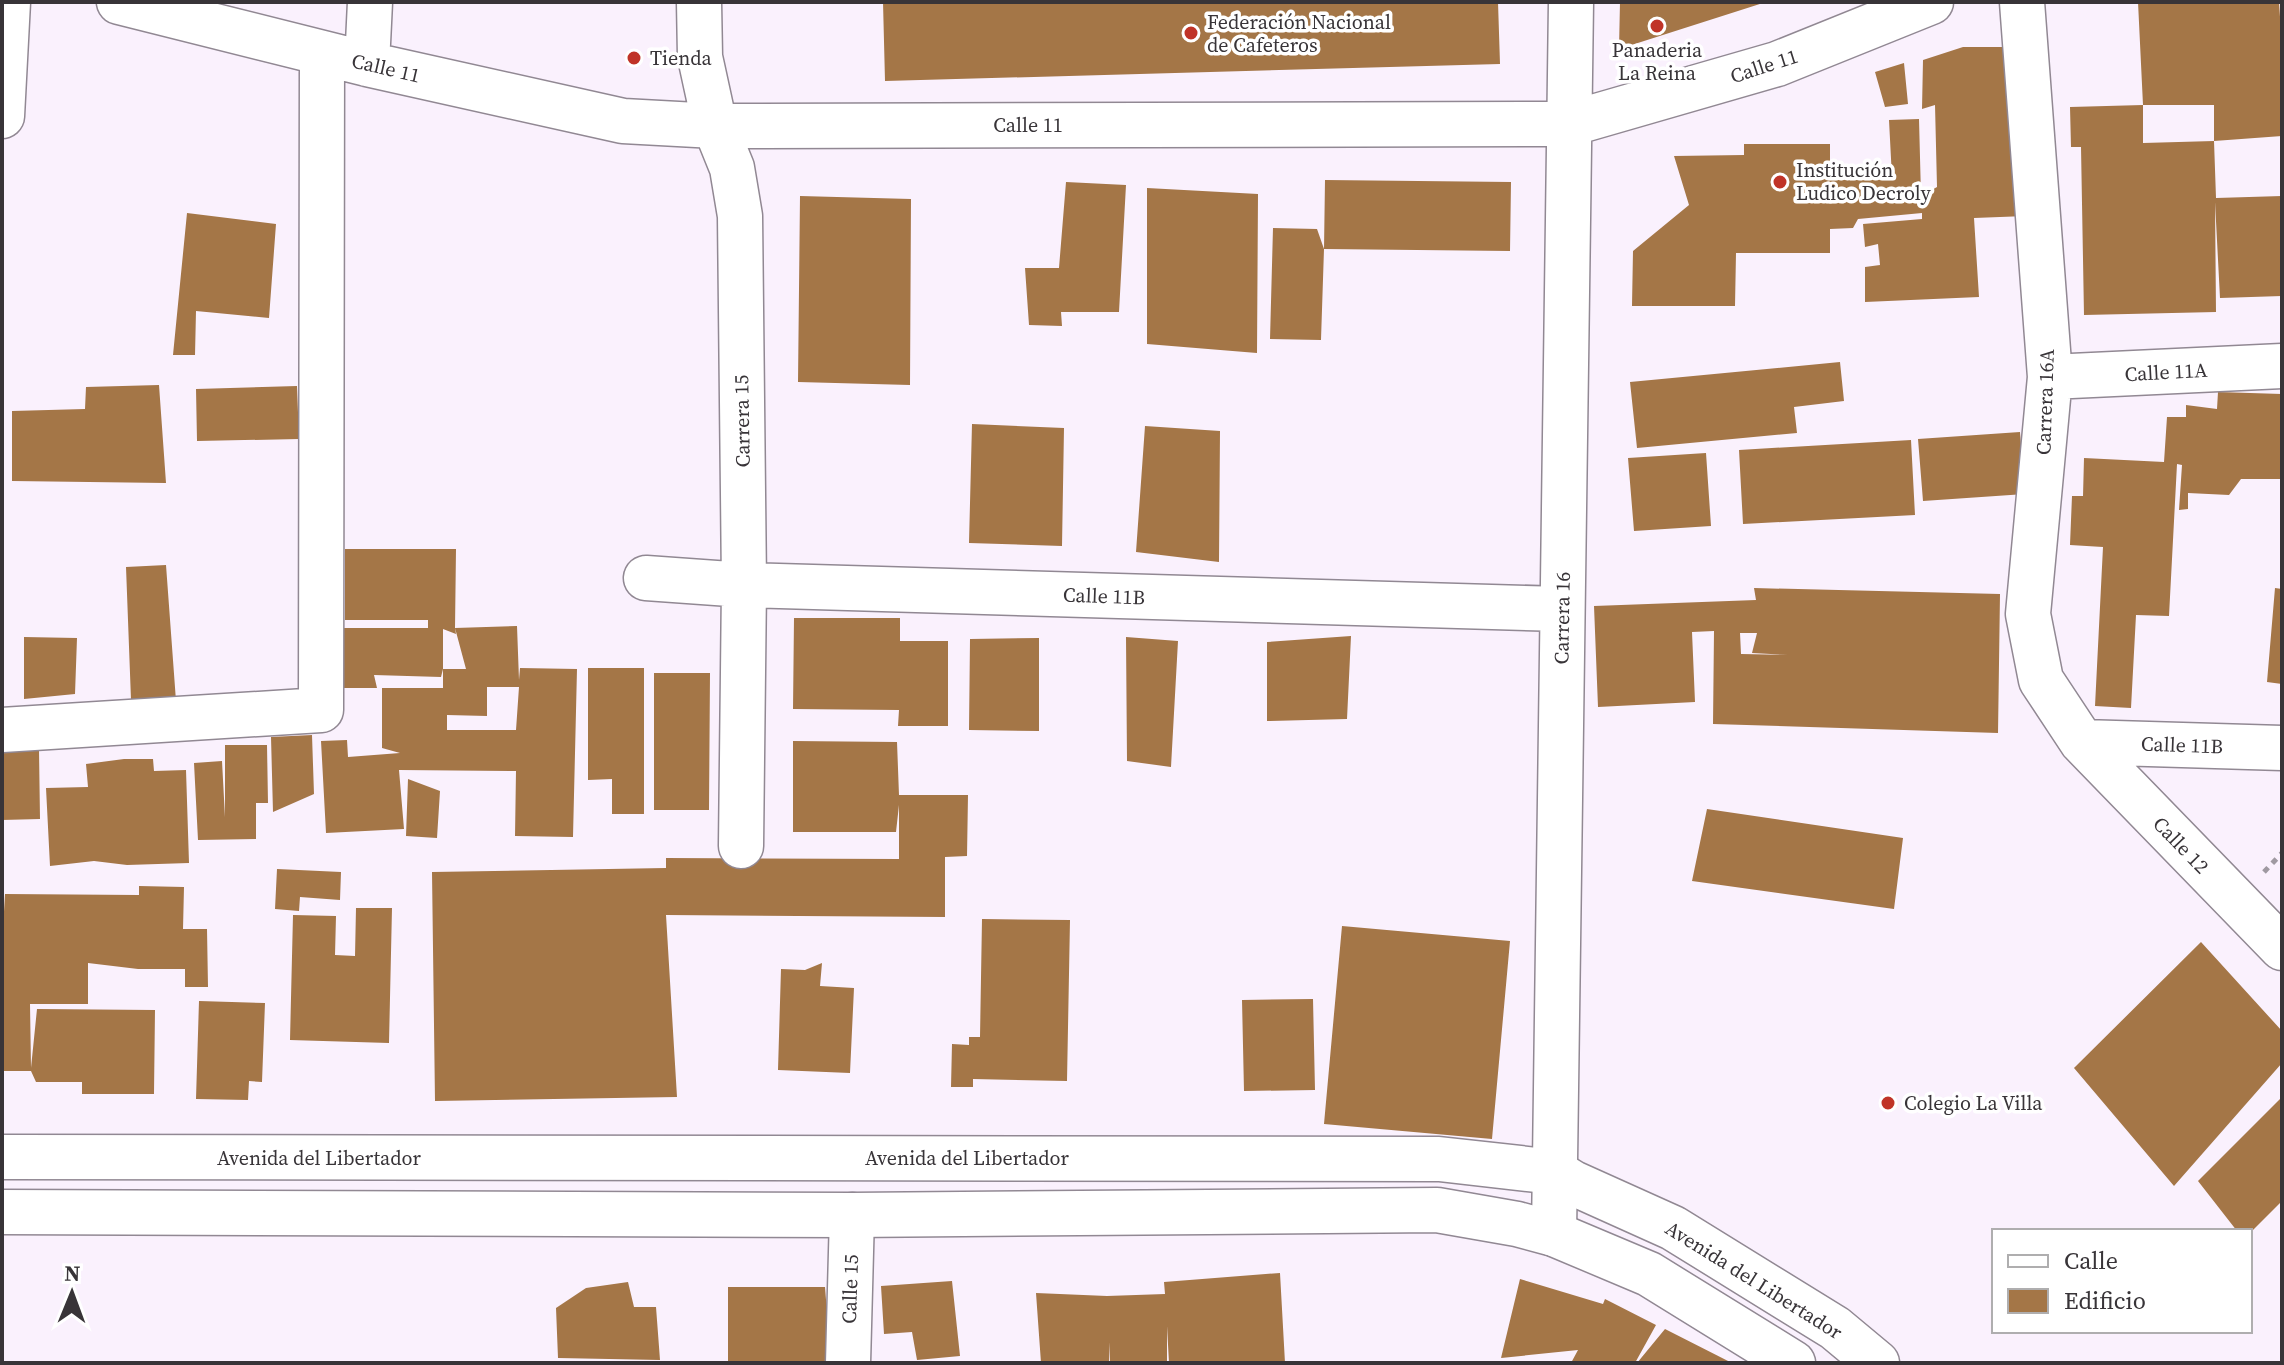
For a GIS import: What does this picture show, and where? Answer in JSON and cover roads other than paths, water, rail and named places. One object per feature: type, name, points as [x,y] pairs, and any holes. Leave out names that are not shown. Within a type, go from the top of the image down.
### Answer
[{"type":"street","points":[[2,116],[8,2]]},
{"type":"street","name":"Calle 11","points":[[119,2],[367,64],[623,121],[715,126],[1569,124],[1777,64],[1877,13],[1931,2]]},
{"type":"street","points":[[367,64],[370,2]]},
{"type":"street","name":"Carrera 15","points":[[699,2],[700,57],[715,126],[732,168],[740,216],[744,585],[741,846]]},
{"type":"street","name":"Carrera 16","points":[[1554,1234],[1571,2]]},
{"type":"street","name":"Carrera 16A","points":[[2022,2],[2050,377],[2028,614],[2041,680],[2082,742]]},
{"type":"street","points":[[2,730],[321,710],[322,53]]},
{"type":"street","name":"Calle 11A","points":[[2050,377],[2282,366]]},
{"type":"street","name":"Calle 11B","points":[[646,578],[744,585],[1562,609]]},
{"type":"street","name":"Calle 11B","points":[[2082,742],[2282,748]]},
{"type":"street","name":"Calle 12","points":[[2082,742],[2282,948]]},
{"type":"street","name":"Avenida del Libertador","points":[[2,1157],[1439,1159],[1555,1172],[1673,1228],[1835,1328],[1877,1363]]},
{"type":"street","points":[[2,1212],[852,1215],[1437,1210],[1554,1234],[1649,1274],[1793,1363]]},
{"type":"street","name":"Calle 15","points":[[848,1363],[852,1215]]},
{"type":"place","name":"Panaderia La Reina","points":[[1657,26]]},
{"type":"place","name":"Federación Nacional de Cafeteros","points":[[1191,33]]},
{"type":"place","name":"Tienda","points":[[634,58]]},
{"type":"place","name":"Institución Ludico Decroly","points":[[1780,182]]},
{"type":"place","name":"Colegio La Villa","points":[[1888,1103]]}]
